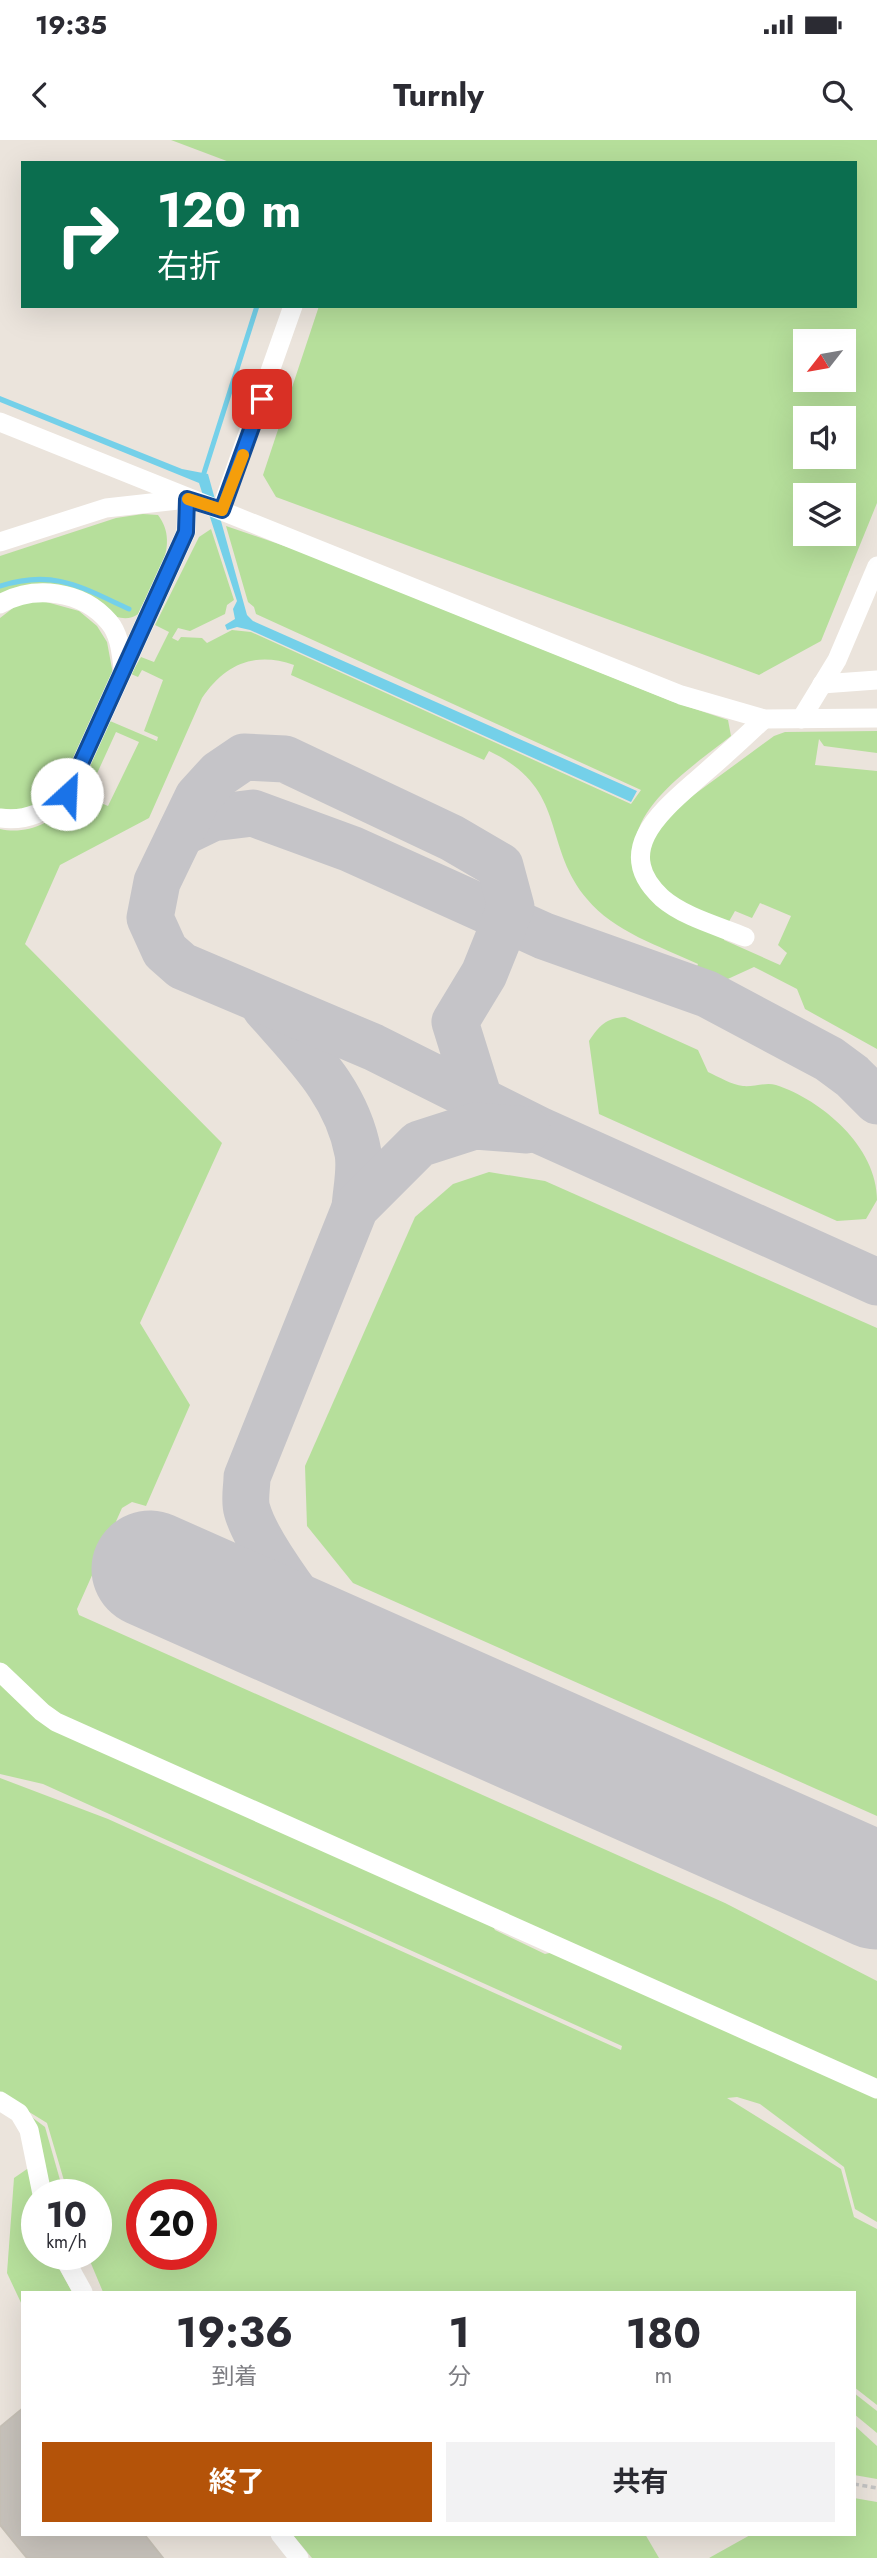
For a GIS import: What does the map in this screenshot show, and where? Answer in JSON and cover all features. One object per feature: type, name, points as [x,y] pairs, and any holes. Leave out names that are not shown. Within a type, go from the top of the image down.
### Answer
[{"type":"lane","points":[[222,510],[292,308]]},
{"type":"lane","points":[[0,422],[681,695],[764,719],[877,718]]},
{"type":"lane","points":[[0,542],[106,508],[194,501]]},
{"type":"lane","points":[[0,818],[30,816],[48,810],[67,794],[186,532],[194,501]]},
{"type":"lane","points":[[801,719],[837,660],[877,566]]},
{"type":"lane","points":[[0,604],[31,592],[49,592],[71,598],[109,622],[125,628],[146,622]]},
{"type":"lane","points":[[109,622],[120,643],[123,670]]},
{"type":"lane","points":[[822,684],[877,680]]},
{"type":"lane","points":[[745,937],[692,915],[663,898],[643,874],[640,848],[656,816],[665,806],[764,719]]},
{"type":"lane","points":[[0,1672],[41,1712],[56,1722],[877,2089]]},
{"type":"lane","points":[[0,2101],[19,2113],[29,2130],[39,2179]]},
{"type":"lane","points":[[71,2270],[82,2291]]},
{"type":"lane","points":[[282,2536],[299,2558]]},
{"type":"path","points":[[856,2484],[877,2488]]},
{"type":"green space","points":[[171,140],[877,140],[877,503],[821,641],[759,675],[276,497],[263,475],[318,308],[857,308],[857,161],[227,161]]},
{"type":"green space","points":[[158,515],[165,527],[167,539],[166,552],[157,578],[138,614],[128,618],[106,613],[70,592],[48,584],[29,585],[0,597],[0,556],[116,518]]},
{"type":"green space","points":[[226,526],[296,550],[671,701],[728,720],[731,736],[675,781],[661,795],[641,824],[636,839],[638,877],[723,935],[724,940],[780,965],[787,953],[778,945],[791,916],[760,903],[752,918],[735,911],[727,925],[687,908],[652,882],[648,839],[680,805],[774,736],[785,732],[877,731],[877,753],[824,746],[819,739],[815,765],[877,771],[877,1049],[805,1009],[797,989],[754,967],[719,983],[695,972],[698,964],[610,921],[587,899],[573,878],[543,800],[532,782],[514,766],[489,751],[484,760],[291,675],[294,665],[266,659],[254,660],[231,669],[211,686],[202,698],[149,818],[60,865],[25,944],[222,1143],[140,1323],[190,1405],[146,1506],[132,1502],[122,1508],[77,1609],[79,1615],[725,1903],[877,1981],[877,2085],[55,1714],[0,1666],[0,829],[19,830],[38,826],[69,806],[83,811],[89,798],[108,806],[139,742],[116,732],[89,791],[80,787],[110,721],[157,741],[158,737],[144,731],[163,680],[142,670],[138,677],[131,674],[141,657],[154,662],[169,632],[155,625],[199,537],[211,529],[234,600],[227,605],[225,614],[190,631],[178,628],[172,638],[178,641],[181,637],[202,638],[207,643],[232,630],[251,632],[631,804],[641,790],[256,614],[254,607],[248,602]]},
{"type":"green space","points":[[39,600],[79,611],[97,626],[107,642],[113,674],[62,785],[46,803],[25,810],[0,809],[0,618],[17,605]]},
{"type":"green space","points":[[625,1017],[698,1050],[708,1072],[743,1086],[776,1085],[794,1092],[828,1114],[857,1144],[875,1180],[877,1200],[866,1219],[837,1221],[599,1114],[589,1041],[604,1024]]},
{"type":"green space","points":[[489,1172],[545,1181],[877,1328],[877,1816],[353,1583],[307,1526],[305,1466],[415,1217],[453,1184]]},
{"type":"green space","points":[[0,1679],[40,1716],[491,1923],[495,1930],[545,1954],[554,1952],[877,2095],[877,2222],[855,2209],[844,2167],[760,2104],[737,2097],[727,2098],[841,2169],[854,2217],[877,2229],[877,2405],[856,2389],[856,2291],[103,2291],[94,2270],[112,2270],[112,2179],[64,2179],[47,2123],[0,2094],[0,1778],[108,1819],[621,2050],[622,2046],[43,1784],[0,1774]]},
{"type":"green space","points":[[29,2115],[45,2127],[60,2179],[44,2179]]},
{"type":"green space","points":[[30,2167],[33,2179],[21,2179],[21,2270],[60,2270],[71,2291],[21,2291],[21,2303],[7,2273],[14,2178]]},
{"type":"green space","points":[[856,2395],[877,2411],[877,2433],[856,2416]]},
{"type":"green space","points":[[856,2427],[877,2446],[877,2479],[856,2475]]},
{"type":"green space","points":[[856,2498],[877,2502],[877,2558],[709,2558],[748,2536],[856,2536]]},
{"type":"green space","points":[[294,2536],[646,2536],[659,2558],[312,2558]]},
{"type":"water","points":[[0,396],[182,469],[208,474],[247,615],[253,621],[637,791],[631,802],[250,630],[237,627],[227,630],[225,625],[235,619],[233,609],[237,601],[199,483],[0,402]]},
{"type":"building","points":[[21,2410],[21,2536],[146,2536],[163,2558],[27,2558],[0,2525],[0,2427]]},
{"type":"waterway","points":[[204,473],[256,308]]},
{"type":"waterway","points":[[0,586],[36,579],[52,580],[81,588],[129,609]]},
{"type":"taxiway","points":[[480,1102],[455,1022],[484,974],[511,907],[500,866],[452,838],[285,759],[244,757],[219,774],[198,797],[157,882],[150,918],[165,951],[182,966],[373,1047],[541,1131],[877,1282]]},
{"type":"taxiway","points":[[181,833],[212,818],[253,813],[351,849],[544,936],[707,994],[829,1059],[852,1076],[877,1101]]},
{"type":"taxiway","points":[[265,1007],[322,1074],[344,1111],[359,1160],[355,1208]]},
{"type":"taxiway","points":[[344,1655],[275,1564],[253,1526],[247,1510],[247,1477],[355,1208],[419,1144],[475,1126],[527,1130]]},
{"type":"runway","points":[[150,1569],[877,1891]]},
{"type":"slow traffic","points":[[188,499],[222,510],[243,455]]},
{"type":"route","points":[[67,794],[186,532],[187,499],[222,510],[262,399]]}]
